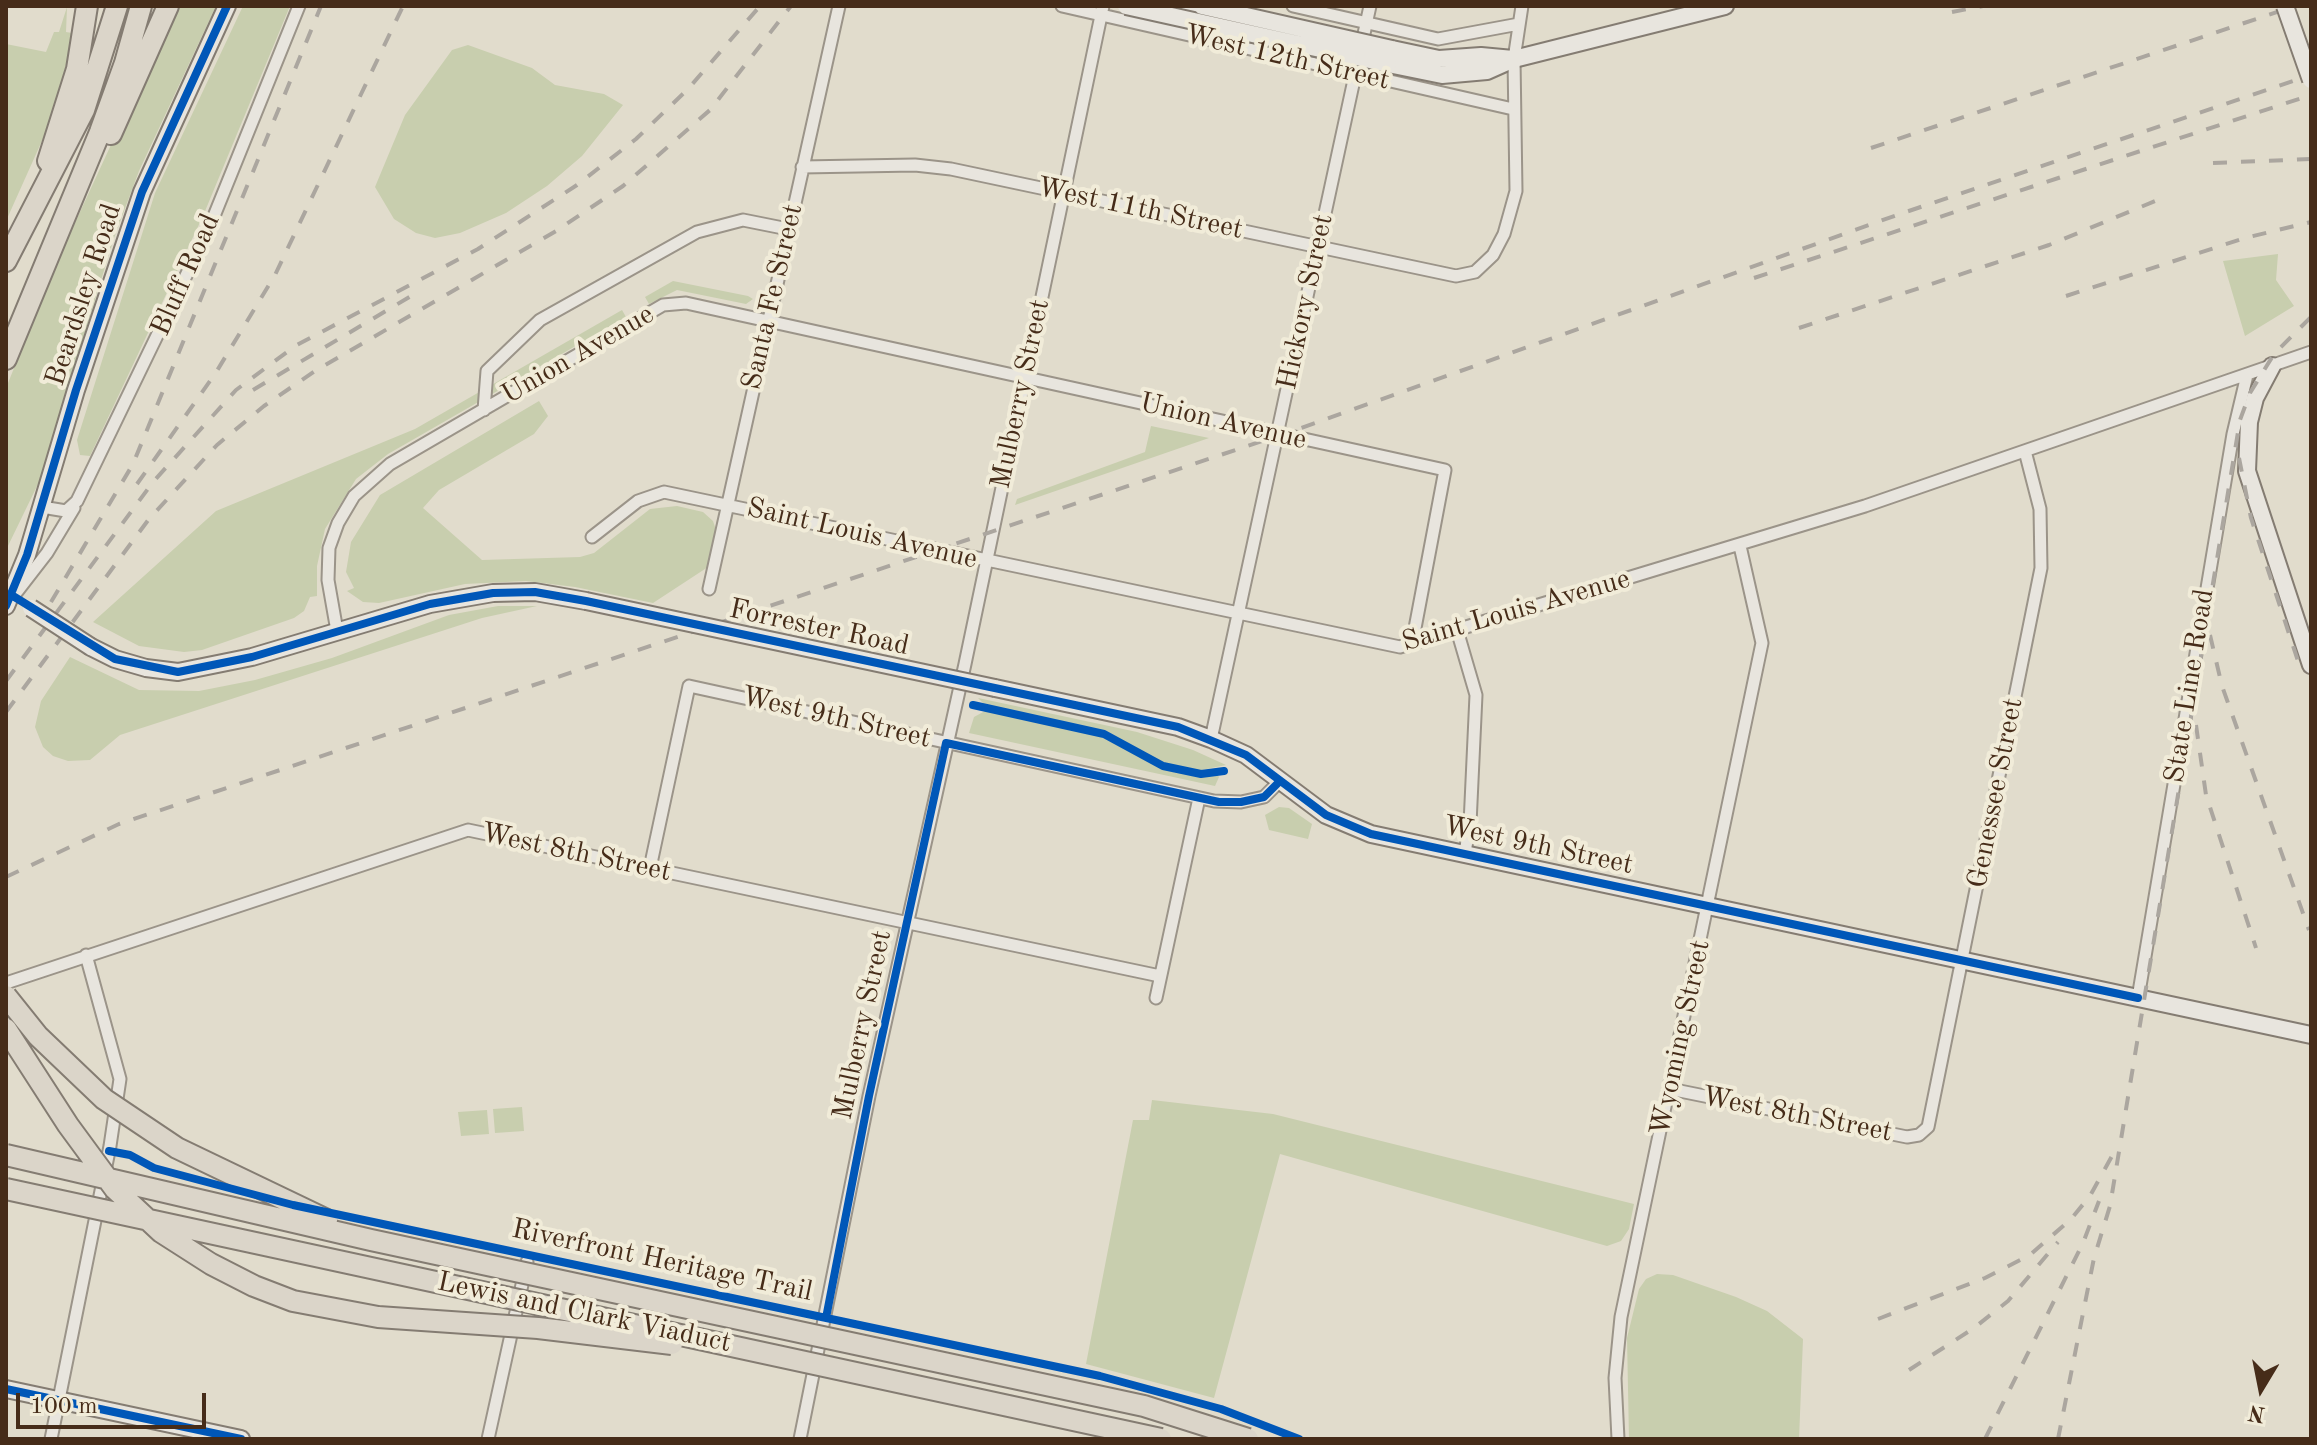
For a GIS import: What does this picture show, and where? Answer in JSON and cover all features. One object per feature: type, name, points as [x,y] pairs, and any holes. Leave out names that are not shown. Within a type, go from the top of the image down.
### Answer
[{"type":"highway","points":[[31,211],[68,103],[87,6]]},
{"type":"highway","points":[[6,261],[64,154],[84,110],[117,6]]},
{"type":"highway","points":[[6,359],[116,89],[141,6]]},
{"type":"highway","points":[[47,259],[133,90],[168,6]]},
{"type":"highway","points":[[6,996],[38,1036],[93,1090],[177,1148],[371,1240]]},
{"type":"highway","points":[[6,1029],[68,1125],[115,1189],[161,1232],[211,1264],[254,1286],[293,1301],[378,1317],[538,1328],[799,1359]]},
{"type":"highway","points":[[6,1155],[371,1240]]},
{"type":"highway","name":"Lewis and Clark Viaduct","points":[[6,1189],[1161,1439]]},
{"type":"highway","name":"Lewis and Clark Viaduct","points":[[371,1240],[1144,1406],[1248,1439]]},
{"type":"street","name":"Beardsley Road","points":[[9,601],[142,192],[227,6]]},
{"type":"street","name":"Bluff Road","points":[[77,501],[210,226],[299,6]]},
{"type":"street","name":"Santa Fe Street","points":[[709,589],[839,6]]},
{"type":"street","name":"West 12th Street","points":[[1062,6],[1102,10],[1354,74],[1513,109]]},
{"type":"street","name":"West 12th Street","points":[[1126,6],[1390,56],[1439,59],[1481,56],[1514,59],[1725,6]]},
{"type":"street","points":[[1168,6],[1360,49]]},
{"type":"street","name":"West 12th Street","points":[[1202,6],[1390,56]]},
{"type":"street","name":"West 12th Street","points":[[1293,6],[1438,39],[1519,24]]},
{"type":"street","name":"Hickory Street","points":[[1211,739],[1370,6]]},
{"type":"street","points":[[1513,109],[1514,59],[1522,6]]},
{"type":"street","points":[[2285,6],[2309,75]]},
{"type":"street","name":"Mulberry Street","points":[[800,1439],[1102,10]]},
{"type":"street","name":"West 11th Street","points":[[802,167],[915,165],[1065,192],[1456,276],[1475,272],[1493,255],[1504,234],[1516,191],[1513,109]]},
{"type":"street","points":[[484,410],[487,371],[540,320],[697,232],[743,220],[788,229]]},
{"type":"street","name":"Union Avenue","points":[[337,631],[328,580],[329,548],[338,523],[354,496],[390,464],[663,305],[686,303],[1445,470],[1412,644]]},
{"type":"street","name":"Saint Louis Avenue","points":[[592,537],[652,494],[664,492],[1393,648],[1740,546],[2311,352]]},
{"type":"street","points":[[2272,366],[2255,398],[2249,422],[2247,471],[2311,665]]},
{"type":"street","name":"State Line Road","points":[[2138,998],[2225,479],[2247,375]]},
{"type":"street","name":"Genessee Street","points":[[1922,1132],[1931,1119],[2041,568],[2040,509],[2025,451]]},
{"type":"street","points":[[42,507],[66,511],[77,501]]},
{"type":"street","points":[[77,501],[47,553],[9,601],[31,608],[91,647],[146,668],[178,672],[252,657],[337,631]]},
{"type":"street","name":"Wyoming Street","points":[[1618,1439],[1617,1342],[1762,643],[1763,633],[1740,546]]},
{"type":"street","name":"Forrester Road","points":[[337,631],[430,604],[493,593],[535,592],[1178,727],[1246,755],[1280,781]]},
{"type":"street","points":[[1457,630],[1476,695],[1471,810],[1465,852]]},
{"type":"street","name":"West 9th Street","points":[[650,868],[689,686],[1199,798],[1241,802],[1264,797],[1280,781],[1326,815],[1371,834],[2311,1035]]},
{"type":"street","points":[[1156,998],[1199,798]]},
{"type":"street","name":"West 8th Street","points":[[6,983],[468,830],[1160,976]]},
{"type":"street","points":[[51,1439],[110,1146],[120,1079],[86,955]]},
{"type":"street","name":"West 8th Street","points":[[1670,1089],[1907,1137],[1922,1132]]},
{"type":"street","points":[[488,1439],[527,1262]]},
{"type":"street","points":[[6,1389],[241,1439]]},
{"type":"green space","points":[[175,6],[216,6],[139,171],[114,238],[39,482],[6,550],[6,388],[56,264]]},
{"type":"green space","points":[[243,6],[290,6],[203,216],[90,456],[80,455],[77,440],[155,193]]},
{"type":"green space","points":[[67,7],[66,32],[72,33],[71,44],[54,114],[6,221],[6,44],[46,52],[54,32],[59,32]]},
{"type":"green space","points":[[468,45],[532,68],[555,85],[604,94],[623,105],[582,156],[547,186],[506,213],[460,233],[435,238],[416,233],[394,219],[375,187],[405,115],[452,50]]},
{"type":"green space","points":[[2278,254],[2276,280],[2294,306],[2245,336],[2223,261]]},
{"type":"green space","points":[[673,281],[753,299],[746,304],[677,290],[649,304],[645,297]]},
{"type":"green space","points":[[622,310],[626,317],[388,454],[356,479],[325,529],[317,566],[317,596],[310,597],[304,611],[294,618],[202,650],[184,652],[139,646],[93,622],[216,511],[415,429]]},
{"type":"green space","points":[[539,401],[548,416],[534,434],[439,490],[423,508],[482,560],[580,557],[594,553],[650,509],[677,506],[703,512],[713,521],[716,530],[708,567],[653,603],[575,587],[526,581],[465,584],[379,603],[363,602],[347,591],[354,588],[346,572],[351,542],[380,495]]},
{"type":"green space","points":[[1151,426],[1209,438],[1015,505],[1017,499],[1145,452]]},
{"type":"green space","points":[[498,606],[537,606],[482,618],[120,735],[90,760],[68,761],[53,756],[43,747],[35,727],[41,701],[70,657],[139,690],[199,691],[255,680],[332,658],[449,615]]},
{"type":"green space","points":[[978,698],[1137,732],[1193,750],[1226,765],[1197,771],[1162,763],[1106,732],[986,706]]},
{"type":"green space","points":[[985,711],[1102,737],[1160,768],[1196,776],[1217,774],[1219,777],[1215,786],[969,733],[974,717]]},
{"type":"green space","points":[[1279,807],[1289,808],[1312,824],[1308,839],[1269,830],[1265,815]]},
{"type":"green space","points":[[1152,1100],[1273,1114],[1634,1204],[1629,1229],[1621,1241],[1607,1246],[1280,1154],[1214,1398],[1086,1364],[1133,1120],[1149,1120]]},
{"type":"green space","points":[[522,1107],[524,1131],[495,1133],[493,1109]]},
{"type":"green space","points":[[487,1110],[489,1134],[461,1136],[458,1112]]},
{"type":"green space","points":[[1657,1274],[1673,1275],[1736,1297],[1767,1311],[1803,1339],[1799,1439],[1629,1439],[1627,1338],[1639,1289],[1646,1279]]},
{"type":"railway","points":[[51,602],[133,464],[321,6]]},
{"type":"railway","points":[[137,484],[215,374],[275,275],[403,6]]},
{"type":"railway","points":[[6,681],[153,482],[236,390],[295,346],[478,249],[577,185],[636,139],[688,89],[760,6]]},
{"type":"railway","points":[[6,712],[149,519],[217,445],[264,406],[315,371],[556,231],[623,186],[710,110],[791,6]]},
{"type":"railway","points":[[1952,12],[1983,6]]},
{"type":"railway","points":[[1871,148],[2295,6]]},
{"type":"railway","points":[[6,877],[119,824],[1301,428],[1897,215],[2311,75]]},
{"type":"railway","points":[[1754,278],[2311,95]]},
{"type":"railway","points":[[2213,163],[2311,159]]},
{"type":"railway","points":[[1799,328],[2049,245],[2160,199]]},
{"type":"railway","points":[[2066,296],[2245,238],[2311,222]]},
{"type":"railway","points":[[253,390],[411,296]]},
{"type":"railway","points":[[2058,1439],[2094,1258],[2110,1206],[2240,420],[2250,393],[2274,354],[2311,317]]},
{"type":"railway","points":[[2239,458],[2251,518],[2298,661]]},
{"type":"railway","points":[[2210,635],[2222,686],[2309,930]]},
{"type":"railway","points":[[2196,725],[2206,795],[2256,948]]},
{"type":"railway","points":[[1878,1319],[1985,1278],[2030,1255],[2071,1219],[2090,1196],[2112,1156]]},
{"type":"railway","points":[[1985,1439],[2083,1243],[2099,1201]]},
{"type":"railway","points":[[1909,1370],[1974,1328],[2008,1301],[2058,1242]]},
{"type":"cycle path","points":[[6,606],[27,555],[76,390],[142,192],[227,6]]},
{"type":"cycle path","points":[[13,596],[115,659],[178,672],[252,657],[430,604],[493,593],[535,592],[586,601],[1178,727],[1246,755],[1326,815],[1371,834],[2138,998]]},
{"type":"cycle path","points":[[973,705],[1104,734],[1163,766],[1201,774],[1224,771]]},
{"type":"cycle path","points":[[826,1318],[869,1096],[946,743],[1219,802],[1241,802],[1264,797],[1280,781]]},
{"type":"cycle path","name":"Riverfront Heritage Trail","points":[[109,1151],[130,1155],[154,1168],[293,1205],[1100,1376],[1221,1409],[1299,1439]]},
{"type":"cycle path","points":[[6,1389],[241,1439]]}]
